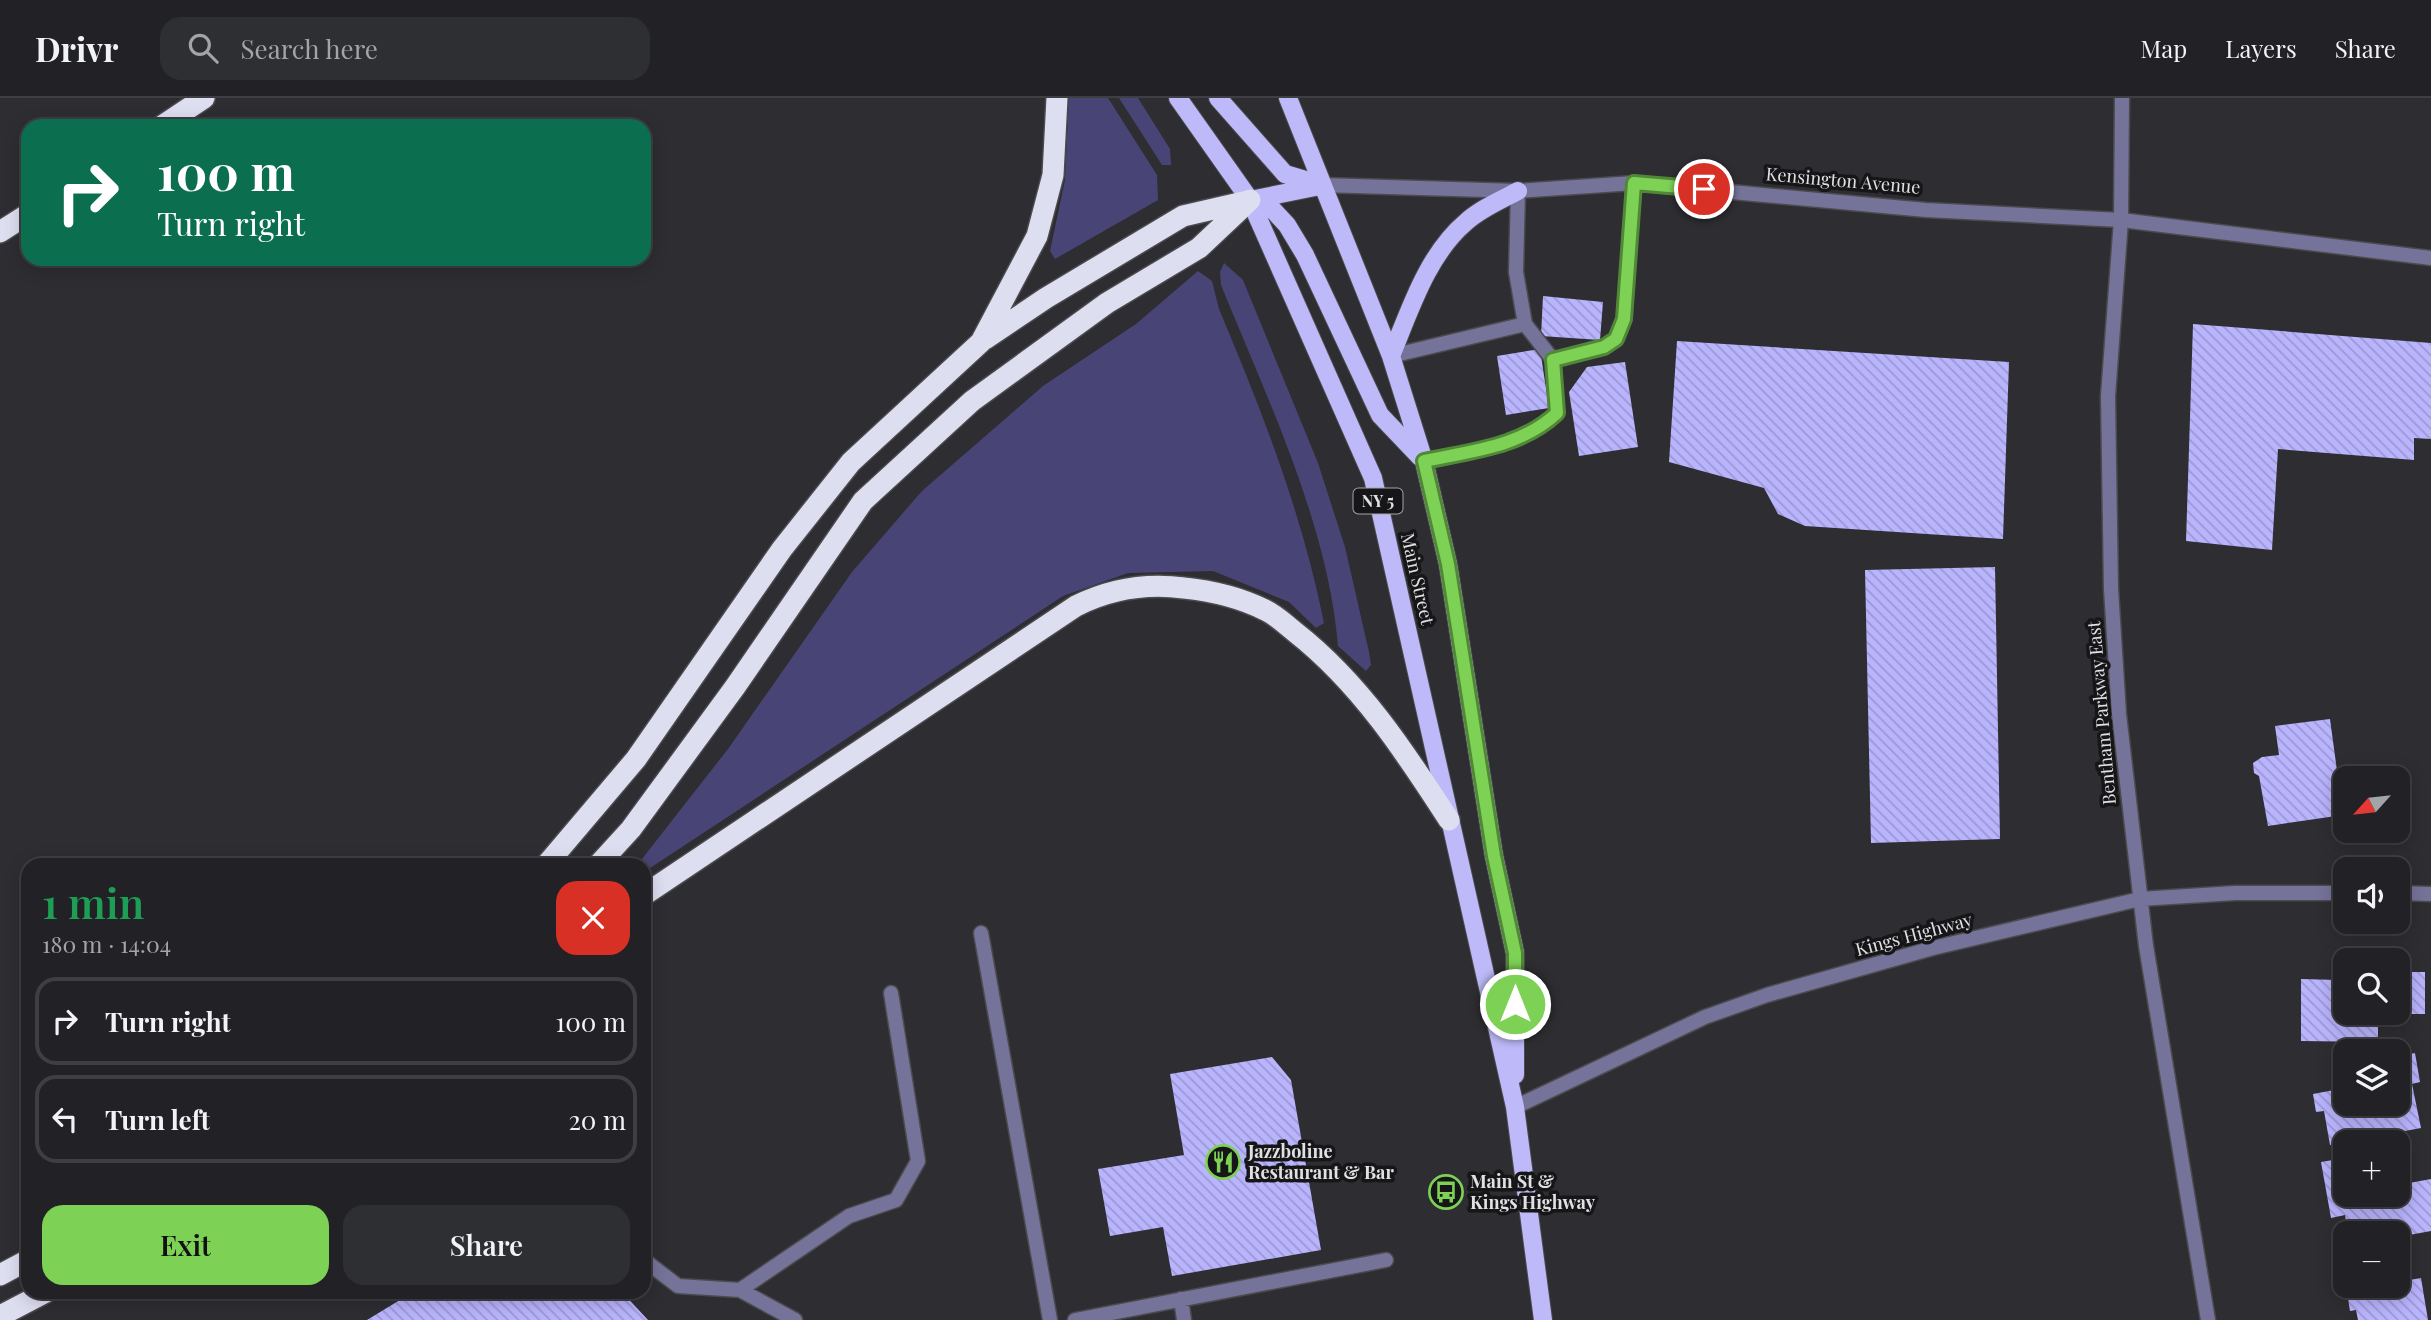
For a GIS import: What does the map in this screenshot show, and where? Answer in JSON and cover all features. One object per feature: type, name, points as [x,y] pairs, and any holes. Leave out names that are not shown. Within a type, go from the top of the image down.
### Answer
[{"type":"highway","points":[[172,119],[204,98]]},
{"type":"highway","points":[[981,342],[1037,236],[1053,175],[1058,98]]},
{"type":"highway","points":[[552,858],[636,759],[782,550],[851,462],[981,342],[1046,298],[1183,216],[1250,200]]},
{"type":"highway","points":[[604,858],[631,828],[735,687],[863,501],[972,401],[1107,303],[1199,248],[1250,200]]},
{"type":"highway","points":[[0,232],[21,218]]},
{"type":"highway","points":[[651,890],[1076,606],[1096,596],[1129,587],[1170,586],[1222,593],[1268,610],[1312,646],[1359,694],[1401,744],[1450,820]]},
{"type":"highway","points":[[0,1275],[21,1264]]},
{"type":"highway","points":[[0,1316],[33,1299]]},
{"type":"main road","name":"Main Street","points":[[1178,98],[1250,200],[1373,478],[1515,1107],[1543,1320]]},
{"type":"main road","points":[[1218,98],[1285,174],[1322,185]]},
{"type":"main road","name":"Main Street","points":[[1287,98],[1391,356],[1424,461],[1448,564],[1494,856],[1515,953],[1515,1107]]},
{"type":"main road","name":"Kensington Avenue","points":[[1250,200],[1322,185]]},
{"type":"main road","points":[[1391,356],[1417,292],[1443,250],[1466,221],[1518,191]]},
{"type":"main road","points":[[1250,200],[1273,210],[1287,225],[1306,255],[1380,415],[1424,461]]},
{"type":"street","name":"Bentham Parkway East","points":[[2122,98],[2121,220],[2108,396],[2111,589],[2119,714],[2140,899],[2208,1320]]},
{"type":"street","name":"Kensington Avenue","points":[[1322,185],[1518,191],[1634,183],[1926,210],[2121,220],[2431,258]]},
{"type":"street","points":[[1553,360],[1604,347],[1616,339],[1624,319],[1634,183]]},
{"type":"street","points":[[1424,461],[1515,441],[1545,424],[1557,413],[1553,360],[1525,324],[1516,272],[1518,191]]},
{"type":"street","points":[[1391,356],[1525,324]]},
{"type":"street","name":"Kings Highway","points":[[1515,1107],[1705,1017],[1767,995],[1933,948],[2140,899],[2235,893],[2333,893]]},
{"type":"street","points":[[2410,893],[2431,894]]},
{"type":"street","points":[[981,933],[1050,1320]]},
{"type":"street","points":[[740,1290],[849,1216],[896,1200],[918,1161],[891,993]]},
{"type":"street","points":[[1074,1320],[1386,1260]]},
{"type":"street","points":[[651,1265],[678,1286],[740,1290],[795,1320]]},
{"type":"street","points":[[1181,1299],[1184,1320]]},
{"type":"shaded area","points":[[1069,98],[1108,98],[1157,175],[1158,200],[1055,259],[1050,251],[1065,180]]},
{"type":"shaded area","points":[[1119,98],[1138,98],[1170,149],[1171,165],[1162,165]]},
{"type":"shaded area","points":[[1224,263],[1243,280],[1318,463],[1345,547],[1369,652],[1371,665],[1366,671],[1338,646],[1332,600],[1309,508],[1276,417],[1221,285],[1220,272]]},
{"type":"shaded area","points":[[1198,271],[1212,281],[1219,309],[1292,502],[1324,623],[1316,628],[1289,602],[1213,571],[1128,573],[1063,596],[651,867],[651,858],[643,858],[728,749],[852,572],[922,491],[1043,386],[1136,324]]},
{"type":"building","points":[[1543,296],[1603,302],[1600,340],[1541,336]]},
{"type":"building","points":[[2193,324],[2431,343],[2431,439],[2414,438],[2414,460],[2278,449],[2272,550],[2186,541]]},
{"type":"building","points":[[1677,341],[2009,362],[2003,539],[1805,526],[1778,514],[1764,488],[1669,462]]},
{"type":"building","points":[[1540,349],[1549,408],[1506,415],[1497,356]]},
{"type":"building","points":[[1625,362],[1638,447],[1579,456],[1569,392],[1587,367]]},
{"type":"building","points":[[1995,567],[2000,839],[1871,843],[1865,570]]},
{"type":"building","points":[[2330,719],[2336,766],[2333,766],[2333,816],[2268,826],[2259,776],[2254,773],[2253,763],[2262,757],[2279,755],[2275,726]]},
{"type":"building","points":[[2410,972],[2425,972],[2425,1014],[2410,1014]]},
{"type":"building","points":[[2301,979],[2333,980],[2333,1025],[2378,1025],[2378,1039],[2301,1041]]},
{"type":"building","points":[[2415,1053],[2420,1082],[2412,1084],[2421,1128],[2333,1130],[2333,1144],[2330,1145],[2324,1111],[2316,1112],[2313,1094],[2333,1090],[2333,1116],[2410,1116],[2410,1054]]},
{"type":"building","name":"Jazzboline Restaurant & Bar","points":[[1272,1057],[1291,1080],[1321,1250],[1172,1276],[1163,1227],[1110,1236],[1098,1169],[1184,1155],[1170,1074]]},
{"type":"building","points":[[2333,1160],[2333,1207],[2410,1207],[2410,1183],[2431,1179],[2431,1231],[2410,1235],[2410,1221],[2346,1221],[2345,1215],[2331,1218],[2321,1162]]},
{"type":"building","points":[[2421,1278],[2428,1320],[2358,1320],[2356,1310],[2350,1311],[2348,1298],[2410,1298],[2410,1280]]},
{"type":"building","points":[[402,1299],[628,1299],[648,1320],[367,1320]]},
{"type":"place","name":"Jazzboline Restaurant & Bar","points":[[1223,1162]]},
{"type":"place","name":"Main St & Kings Highway","points":[[1446,1192]]},
{"type":"route","points":[[1515,1004],[1515,953],[1494,856],[1448,564],[1424,461],[1515,441],[1545,424],[1557,413],[1553,360],[1604,347],[1616,339],[1624,319],[1634,183],[1704,189]]}]
